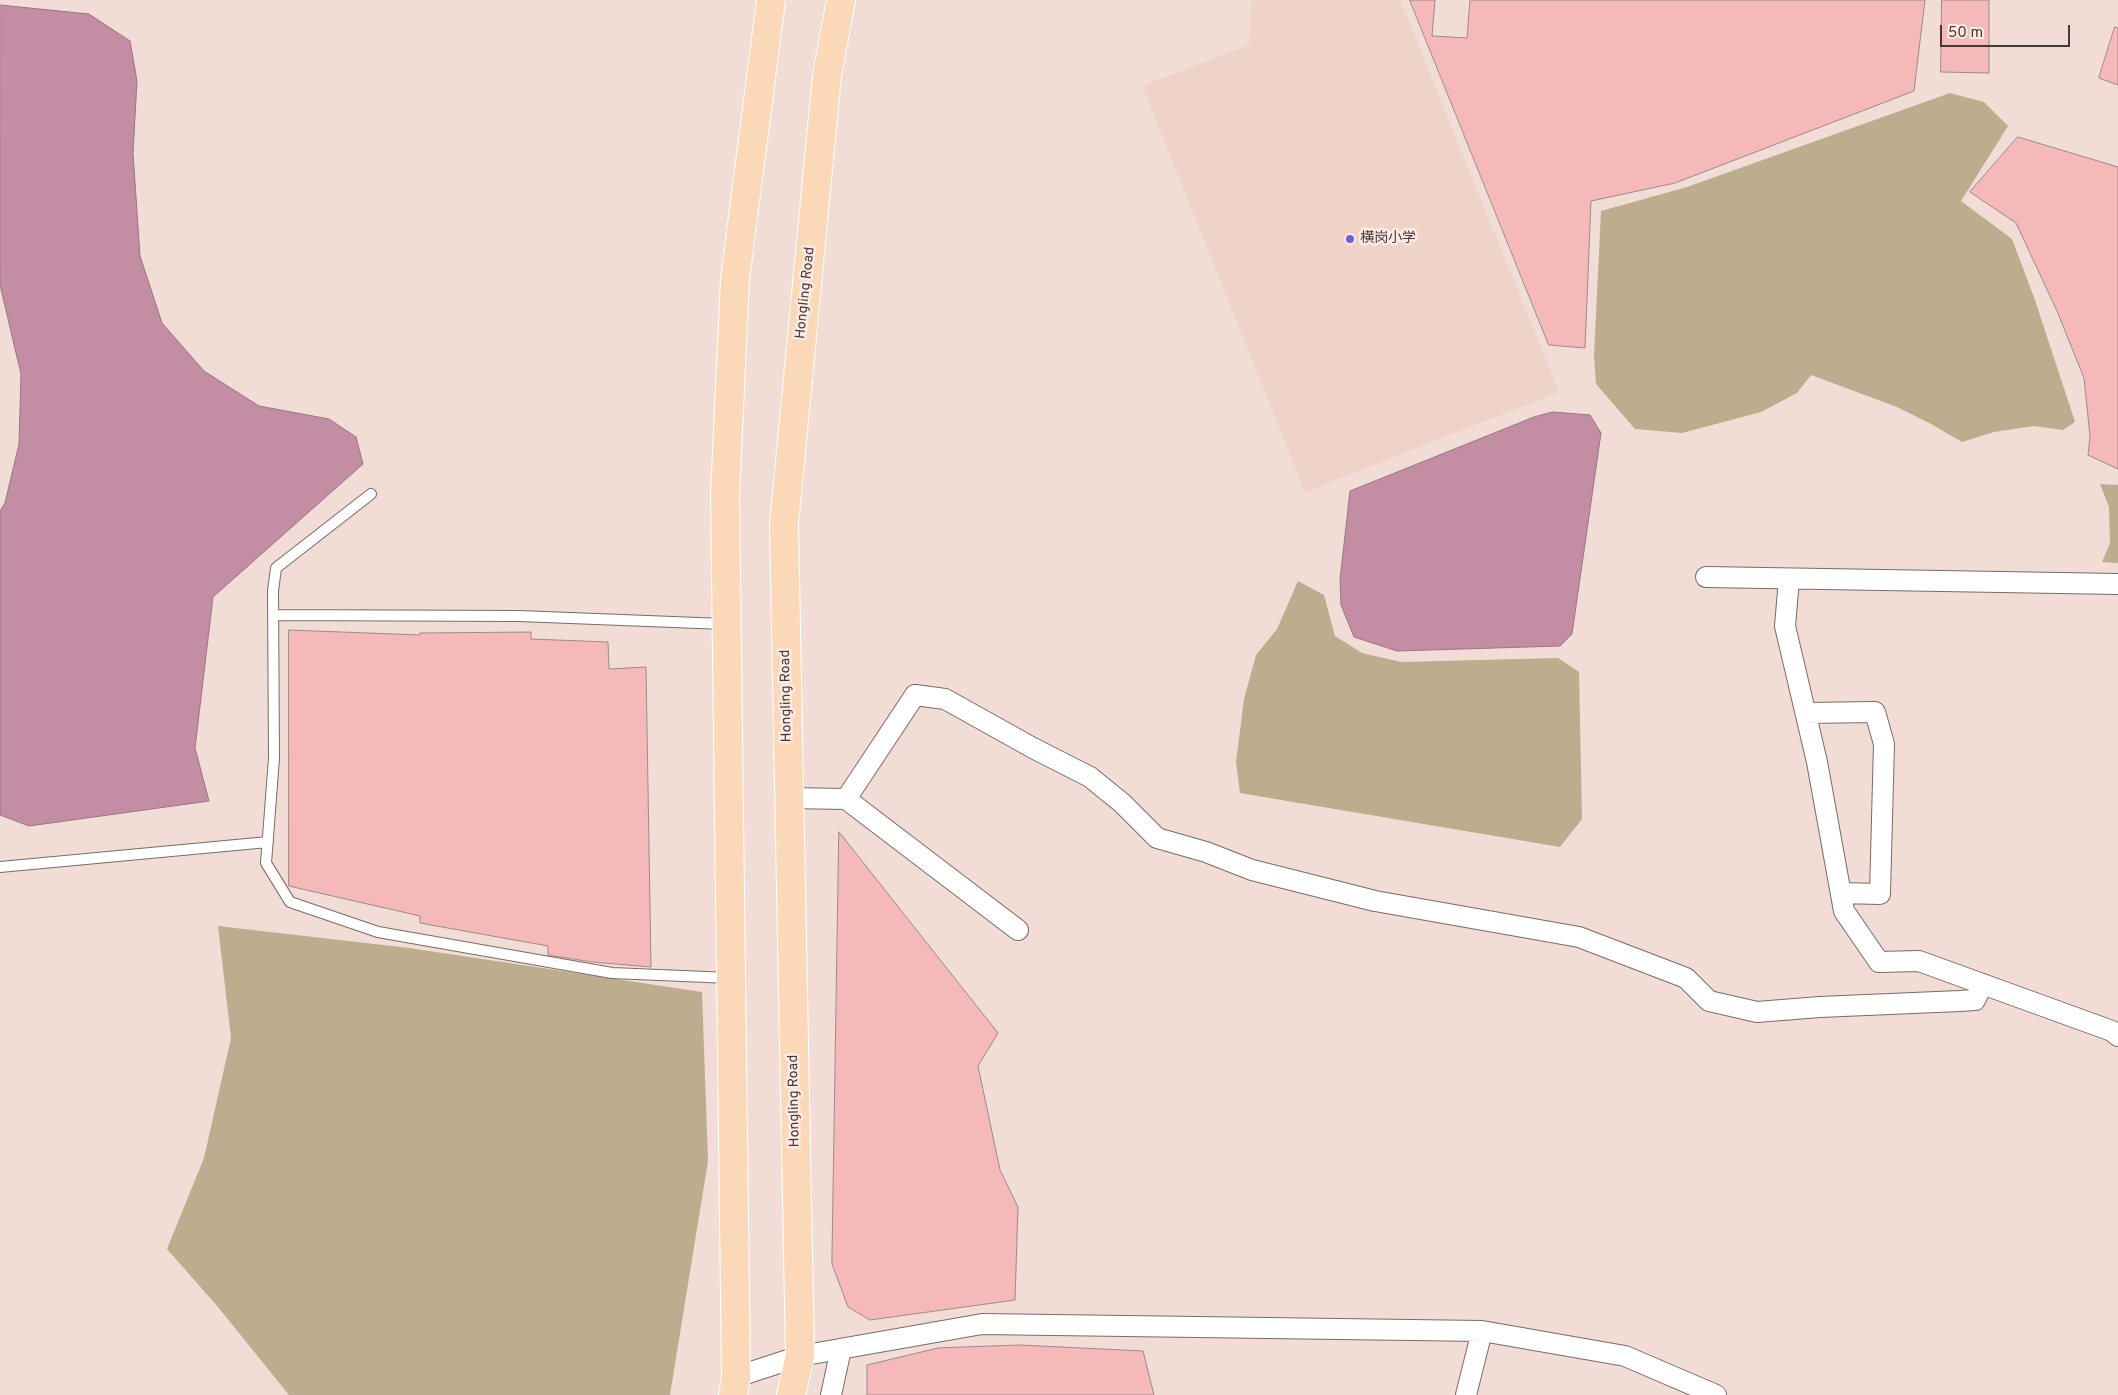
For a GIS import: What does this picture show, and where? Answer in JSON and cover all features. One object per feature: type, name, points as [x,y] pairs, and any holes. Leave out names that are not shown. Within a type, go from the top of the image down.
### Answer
[{"type":"main road","points":[[735,1386],[724,494],[735,279],[771,0]]},
{"type":"main road","name":"Hongling Road","points":[[791,1395],[800,1356],[784,524],[827,75],[841,0]]},
{"type":"street","points":[[1706,577],[2118,584]]},
{"type":"street","points":[[1789,578],[1785,626],[1817,762],[1844,911],[1879,962],[1919,961],[2116,1029]]},
{"type":"street","points":[[846,800],[916,695],[945,699],[1090,777],[1122,803],[1157,838],[1206,852],[1252,870],[1375,901],[1595,942],[1686,978],[1709,1001],[1757,1012],[1820,1007],[1975,1000],[1983,984]]},
{"type":"street","points":[[1806,713],[1875,712],[1884,744],[1880,894],[1841,894]]},
{"type":"street","points":[[789,798],[846,800],[1018,930]]},
{"type":"street","points":[[735,1386],[800,1356],[982,1324],[1482,1331],[1625,1356],[1716,1395]]},
{"type":"street","points":[[1466,1395],[1482,1331]]},
{"type":"street","points":[[831,1395],[841,1349]]},
{"type":"lane","points":[[371,494],[276,568],[273,615],[274,758],[266,863],[290,902],[378,932],[612,973],[731,978]]},
{"type":"lane","points":[[273,615],[519,616],[726,624]]},
{"type":"lane","points":[[0,867],[268,842]]},
{"type":"shaded area","name":"横岗小学","points":[[1252,0],[1400,0],[1559,392],[1305,492],[1142,86],[1249,45]]},
{"type":"shaded area","points":[[0,5],[89,14],[130,41],[137,81],[133,153],[140,256],[162,323],[204,371],[259,406],[329,419],[356,437],[363,464],[213,597],[195,748],[209,801],[29,826],[0,815],[0,511],[5,503],[19,444],[21,374],[0,285]]},
{"type":"shaded area","points":[[1950,93],[1984,102],[2008,126],[1961,201],[2012,239],[2035,300],[2075,422],[2063,430],[2034,426],[1994,432],[1962,442],[1897,407],[1811,375],[1797,393],[1761,412],[1682,433],[1635,429],[1596,384],[1594,356],[1601,211],[1687,187]]},
{"type":"shaded area","points":[[1553,412],[1590,415],[1601,433],[1572,634],[1560,646],[1397,651],[1354,637],[1341,605],[1340,580],[1350,491],[1534,417]]},
{"type":"shaded area","points":[[2100,484],[2118,485],[2118,563],[2102,562],[2110,543],[2109,507]]},
{"type":"shaded area","points":[[1298,581],[1324,595],[1335,636],[1362,653],[1401,662],[1558,658],[1579,672],[1582,819],[1560,847],[1240,793],[1236,762],[1244,699],[1256,655],[1277,629]]},
{"type":"shaded area","points":[[218,926],[409,948],[702,992],[708,1161],[670,1395],[289,1395],[218,1307],[167,1249],[204,1158],[231,1038]]},
{"type":"building","points":[[1410,0],[1435,0],[1432,36],[1467,38],[1470,0],[1925,0],[1914,91],[1675,183],[1591,201],[1585,348],[1549,345]]},
{"type":"building","points":[[1942,0],[1989,0],[1989,73],[1941,72]]},
{"type":"building","points":[[2115,27],[2118,28],[2118,85],[2099,78]]},
{"type":"building","points":[[2018,137],[2118,167],[2118,469],[2088,455],[2090,436],[2084,378],[2057,311],[2016,223],[1970,192]]},
{"type":"building","points":[[289,630],[420,635],[420,633],[531,632],[531,639],[608,642],[609,669],[646,667],[651,967],[592,962],[548,955],[548,946],[420,923],[420,916],[289,886]]},
{"type":"building","points":[[839,832],[998,1033],[978,1066],[1000,1170],[1018,1207],[1015,1300],[870,1320],[848,1307],[832,1264]]},
{"type":"building","points":[[1020,1345],[1143,1351],[1154,1395],[867,1395],[867,1365],[938,1348]]},
{"type":"place","name":"横岗小学","points":[[1350,239]]}]
